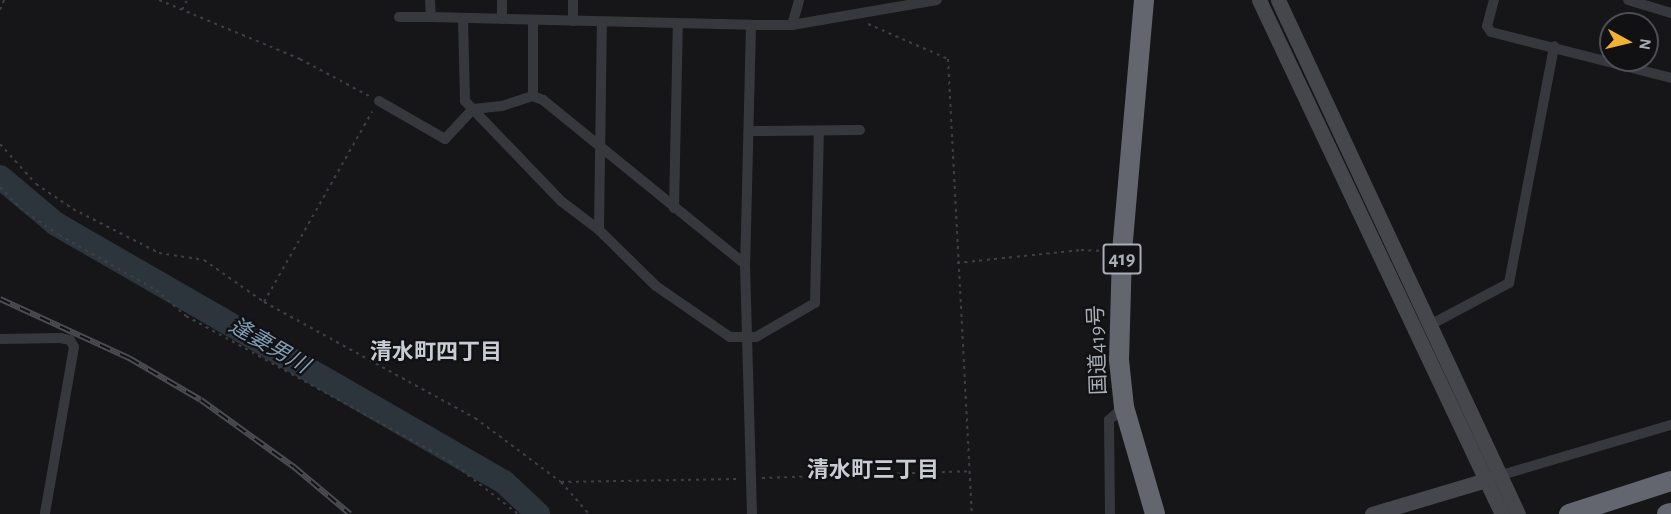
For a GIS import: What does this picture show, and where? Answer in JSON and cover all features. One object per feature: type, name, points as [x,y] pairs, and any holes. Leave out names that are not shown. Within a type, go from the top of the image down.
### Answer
[{"type":"highway","name":"国道419号","points":[[1144,0],[1122,253],[1119,339],[1124,407],[1155,514]]},
{"type":"highway","points":[[1569,514],[1671,481]]},
{"type":"street","points":[[430,0],[430,17]]},
{"type":"street","points":[[502,0],[502,19]]},
{"type":"street","points":[[573,0],[573,21]]},
{"type":"street","points":[[792,25],[799,0]]},
{"type":"street","points":[[399,17],[602,23],[792,25],[861,15],[937,0]]},
{"type":"street","points":[[1259,0],[1497,485],[1518,514]]},
{"type":"street","points":[[1278,0],[1428,326],[1497,485],[1502,514]]},
{"type":"street","points":[[1494,0],[1488,30],[1671,78]]},
{"type":"street","points":[[1628,0],[1671,13]]},
{"type":"street","points":[[463,19],[464,93],[473,109],[561,201],[598,230],[656,286],[723,334],[746,337],[768,332],[815,303],[819,132]]},
{"type":"street","points":[[533,20],[533,96]]},
{"type":"street","points":[[598,230],[602,23]]},
{"type":"street","points":[[674,208],[678,24]]},
{"type":"street","points":[[752,25],[745,264],[752,514]]},
{"type":"street","points":[[1428,326],[1509,283],[1554,46]]},
{"type":"street","points":[[379,101],[445,138],[473,109],[502,106],[533,96]]},
{"type":"street","points":[[533,96],[745,264]]},
{"type":"street","points":[[750,131],[860,130]]},
{"type":"street","points":[[0,339],[60,338],[70,340],[74,347],[45,514]]},
{"type":"street","points":[[1110,514],[1108,420],[1124,407]]},
{"type":"street","points":[[1372,514],[1497,485],[1671,425]]},
{"type":"path","points":[[0,10],[4,0]]},
{"type":"path","points":[[159,0],[300,59],[379,101],[264,302]]},
{"type":"path","points":[[182,10],[187,0]]},
{"type":"path","points":[[861,15],[869,25],[948,59],[972,514]]},
{"type":"path","points":[[0,144],[36,184],[73,209],[159,253],[178,259],[204,260],[264,302],[475,418],[507,438],[561,482],[589,514]]},
{"type":"path","points":[[0,187],[20,208],[59,235],[156,290],[186,315],[450,461],[518,514]]},
{"type":"path","points":[[957,263],[1081,250],[1122,253]]},
{"type":"path","points":[[561,482],[751,479],[969,471]]},
{"type":"waterway","name":"逢妻男川","points":[[0,177],[56,224],[504,482],[538,514]]},
{"type":"railway","points":[[0,299],[129,358],[201,400],[294,467],[350,514]]},
{"type":"district","name":"清水町四丁目","points":[[436,353]]},
{"type":"district","name":"清水町三丁目","points":[[873,471]]}]
